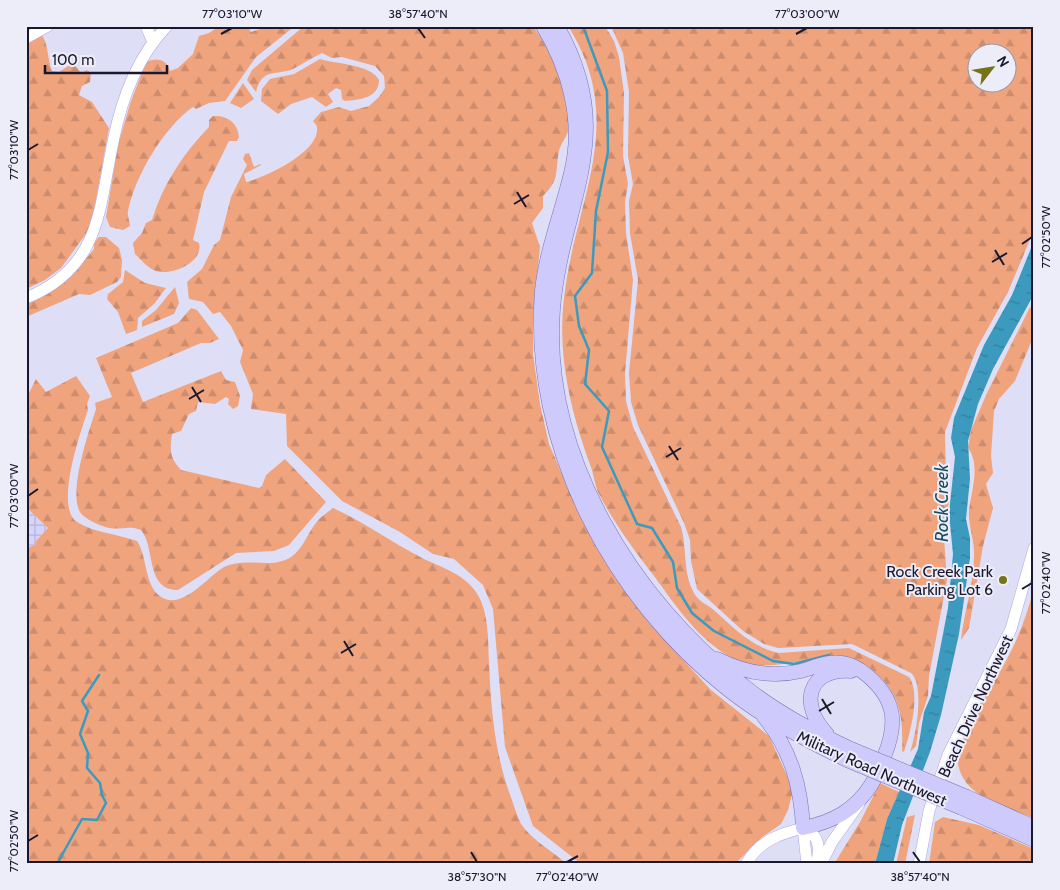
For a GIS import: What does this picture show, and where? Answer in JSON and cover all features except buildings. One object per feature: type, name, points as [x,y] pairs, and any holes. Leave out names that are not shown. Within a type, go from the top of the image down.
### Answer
[{"type":"main road","name":"Military Road Northwest","points":[[543,26],[562,62],[569,82],[575,117],[574,155],[571,172],[542,290],[541,343],[543,374],[558,440],[578,492],[599,534],[639,598],[688,654],[729,690],[751,706],[805,740],[849,754],[965,803],[1034,827]]},
{"type":"main road","name":"Military Road Northwest","points":[[557,26],[573,56],[584,91],[586,128],[584,168],[559,266],[553,310],[554,356],[562,416],[586,485],[624,555],[660,604],[703,651],[764,701],[832,740],[849,754]]},
{"type":"main road","points":[[703,651],[724,662],[755,672],[781,674],[826,663],[839,662],[848,664],[864,673],[880,688],[888,700],[893,716],[893,729],[874,780],[860,802],[831,818],[803,828],[799,788],[793,766],[765,718],[751,706]]},
{"type":"main road","points":[[832,740],[812,715],[810,704],[813,689],[822,678],[834,672],[864,673]]},
{"type":"main road","name":"Military Road Northwest","points":[[965,803],[1034,840]]},
{"type":"street","points":[[26,38],[48,26]]},
{"type":"street","points":[[146,26],[153,42]]},
{"type":"street","points":[[26,298],[45,289],[65,274],[82,254],[96,228],[120,114],[135,74],[153,42],[167,26]]},
{"type":"street","name":"Beach Drive Northwest","points":[[918,864],[929,811],[948,755],[1011,629],[1034,548]]},
{"type":"street","points":[[822,864],[832,842],[860,802]]},
{"type":"street","points":[[746,864],[753,852],[768,840],[803,828],[813,831],[816,837],[819,848],[816,864]]},
{"type":"street","points":[[803,828],[807,864]]},
{"type":"shaded area","points":[[26,507],[48,528],[36,541],[36,544],[26,549]]},
{"type":"green space","points":[[228,26],[248,26],[251,32],[268,26],[295,26],[256,57],[225,101],[209,103],[196,109],[193,107],[182,116],[162,139],[144,168],[128,211],[130,226],[123,230],[110,227],[106,217],[118,145],[130,104],[146,62],[157,59],[164,62],[170,71],[178,68],[193,54],[199,36],[209,33],[218,27],[227,30]]},
{"type":"green space","points":[[304,26],[533,26],[553,60],[567,101],[569,126],[559,151],[556,175],[552,185],[543,196],[543,208],[532,223],[540,247],[533,319],[533,354],[540,404],[549,444],[580,516],[604,560],[649,623],[711,690],[769,736],[790,782],[793,791],[788,810],[781,824],[761,838],[735,864],[581,864],[533,826],[505,747],[493,609],[483,585],[454,559],[433,554],[400,532],[342,501],[287,446],[286,414],[251,409],[253,394],[240,362],[243,350],[231,326],[220,312],[213,314],[203,302],[189,299],[187,282],[202,269],[214,245],[220,240],[231,197],[247,165],[243,159],[245,154],[249,153],[254,167],[261,165],[244,174],[246,182],[267,175],[291,162],[311,145],[316,136],[317,126],[313,121],[321,112],[339,107],[351,111],[369,106],[385,88],[384,76],[375,66],[342,57],[332,58],[322,53],[293,69],[266,76],[262,79],[256,92],[247,80],[252,70]]},
{"type":"green space","points":[[568,26],[605,26],[614,41],[619,57],[624,93],[623,156],[628,184],[625,202],[626,233],[633,280],[625,373],[626,401],[633,427],[681,527],[686,568],[693,591],[700,600],[736,630],[752,642],[769,650],[778,653],[849,648],[909,677],[914,693],[914,703],[904,752],[902,751],[900,714],[895,697],[884,681],[867,666],[849,659],[830,657],[770,665],[750,664],[730,657],[707,641],[679,610],[639,556],[618,526],[596,488],[577,426],[567,384],[562,341],[564,298],[570,262],[593,161],[596,128],[595,95],[586,61]]},
{"type":"green space","points":[[611,26],[1034,26],[1034,230],[1008,292],[977,348],[945,432],[946,480],[949,501],[944,538],[947,580],[929,676],[928,696],[919,723],[916,746],[910,752],[915,735],[918,711],[918,688],[911,673],[852,644],[778,648],[764,644],[743,631],[697,589],[691,561],[690,540],[684,523],[638,425],[631,402],[629,373],[638,280],[630,233],[629,201],[633,184],[628,156],[629,92],[623,53]]},
{"type":"green space","points":[[42,35],[52,71],[59,72],[73,63],[81,73],[87,70],[91,73],[90,82],[82,86],[79,95],[92,102],[109,128],[91,227],[61,268],[45,280],[26,289],[26,45]]},
{"type":"green space","points":[[320,59],[352,65],[369,71],[379,80],[376,91],[367,97],[345,101],[342,99],[341,90],[336,88],[328,94],[333,102],[326,107],[312,97],[291,104],[278,114],[261,101],[262,89],[270,79],[294,74]]},
{"type":"green space","points":[[243,83],[254,99],[241,108],[230,103]]},
{"type":"green space","points":[[213,116],[223,117],[231,121],[239,137],[237,141],[229,141],[204,192],[193,240],[199,243],[197,256],[192,262],[178,269],[163,272],[156,271],[147,266],[135,254],[133,243],[142,233],[146,223],[152,220],[162,194],[175,170],[209,127],[209,120]]},
{"type":"green space","points":[[99,237],[106,237],[119,248],[122,260],[121,277],[117,282],[90,295],[79,294],[26,317],[26,304],[47,295],[64,282],[94,249],[94,243]]},
{"type":"green space","points":[[125,270],[145,283],[166,288],[154,304],[138,318],[137,330],[126,334],[118,312],[107,299],[108,294],[123,282]]},
{"type":"green space","points":[[175,287],[179,303],[174,314],[142,327],[142,321],[156,310]]},
{"type":"green space","points":[[1030,307],[1034,312],[1034,335],[1015,381],[999,399],[994,411],[991,456],[993,473],[986,484],[993,508],[983,546],[969,628],[961,640],[974,566],[974,550],[969,517],[975,470],[972,455],[968,448],[971,430],[987,393]]},
{"type":"green space","points":[[191,308],[197,310],[219,339],[210,343],[201,343],[131,373],[143,402],[221,371],[226,380],[235,382],[240,396],[238,406],[233,409],[228,404],[229,399],[226,397],[215,404],[198,402],[196,411],[189,414],[181,431],[172,434],[171,453],[174,461],[181,470],[259,488],[262,486],[266,475],[285,459],[326,502],[289,545],[274,551],[236,553],[178,590],[168,588],[160,583],[153,567],[146,538],[141,530],[110,528],[89,520],[80,512],[76,491],[81,461],[96,409],[95,403],[112,397],[96,358],[178,323]]},
{"type":"green space","points":[[76,376],[90,396],[87,404],[88,410],[71,468],[68,501],[71,514],[77,522],[84,526],[137,541],[152,588],[163,598],[179,599],[195,590],[224,567],[233,564],[267,563],[283,561],[291,557],[302,546],[318,521],[333,508],[356,519],[422,558],[451,571],[471,585],[480,600],[486,616],[494,728],[509,792],[521,824],[536,840],[567,864],[26,864],[26,549],[36,544],[36,541],[48,528],[26,507],[26,399],[36,379],[46,392]]},
{"type":"green space","points":[[1034,589],[1034,818],[999,805],[977,793],[962,776],[958,764],[965,735],[1012,649],[1023,624]]},
{"type":"green space","points":[[880,783],[899,792],[887,819],[875,864],[834,864],[860,822]]},
{"type":"green space","points":[[915,815],[905,864],[896,864],[907,817]]},
{"type":"green space","points":[[943,817],[979,825],[1034,849],[1034,864],[929,864],[935,822]]},
{"type":"water","points":[[1034,241],[1034,294],[993,369],[978,404],[968,441],[970,479],[966,519],[970,538],[970,558],[959,634],[941,715],[930,752],[902,825],[893,864],[875,864],[887,819],[918,749],[924,712],[931,696],[948,608],[953,554],[949,513],[955,457],[951,438],[954,418],[984,345],[1012,295]]},
{"type":"waterway","points":[[583,26],[607,91],[608,152],[596,211],[592,273],[575,296],[579,326],[589,350],[585,384],[609,411],[602,447],[637,524],[652,528],[673,562],[677,588],[692,613],[714,631],[773,661],[794,664],[829,655]]},
{"type":"waterway","points":[[57,864],[82,819],[97,820],[106,803],[102,795],[100,783],[87,768],[88,753],[80,734],[88,711],[82,701],[99,675]]},
{"type":"place","name":"Rock Creek Park Parking Lot 6","points":[[1003,580]]},
{"type":"water label","name":"Rock Creek","points":[[942,503]]}]
